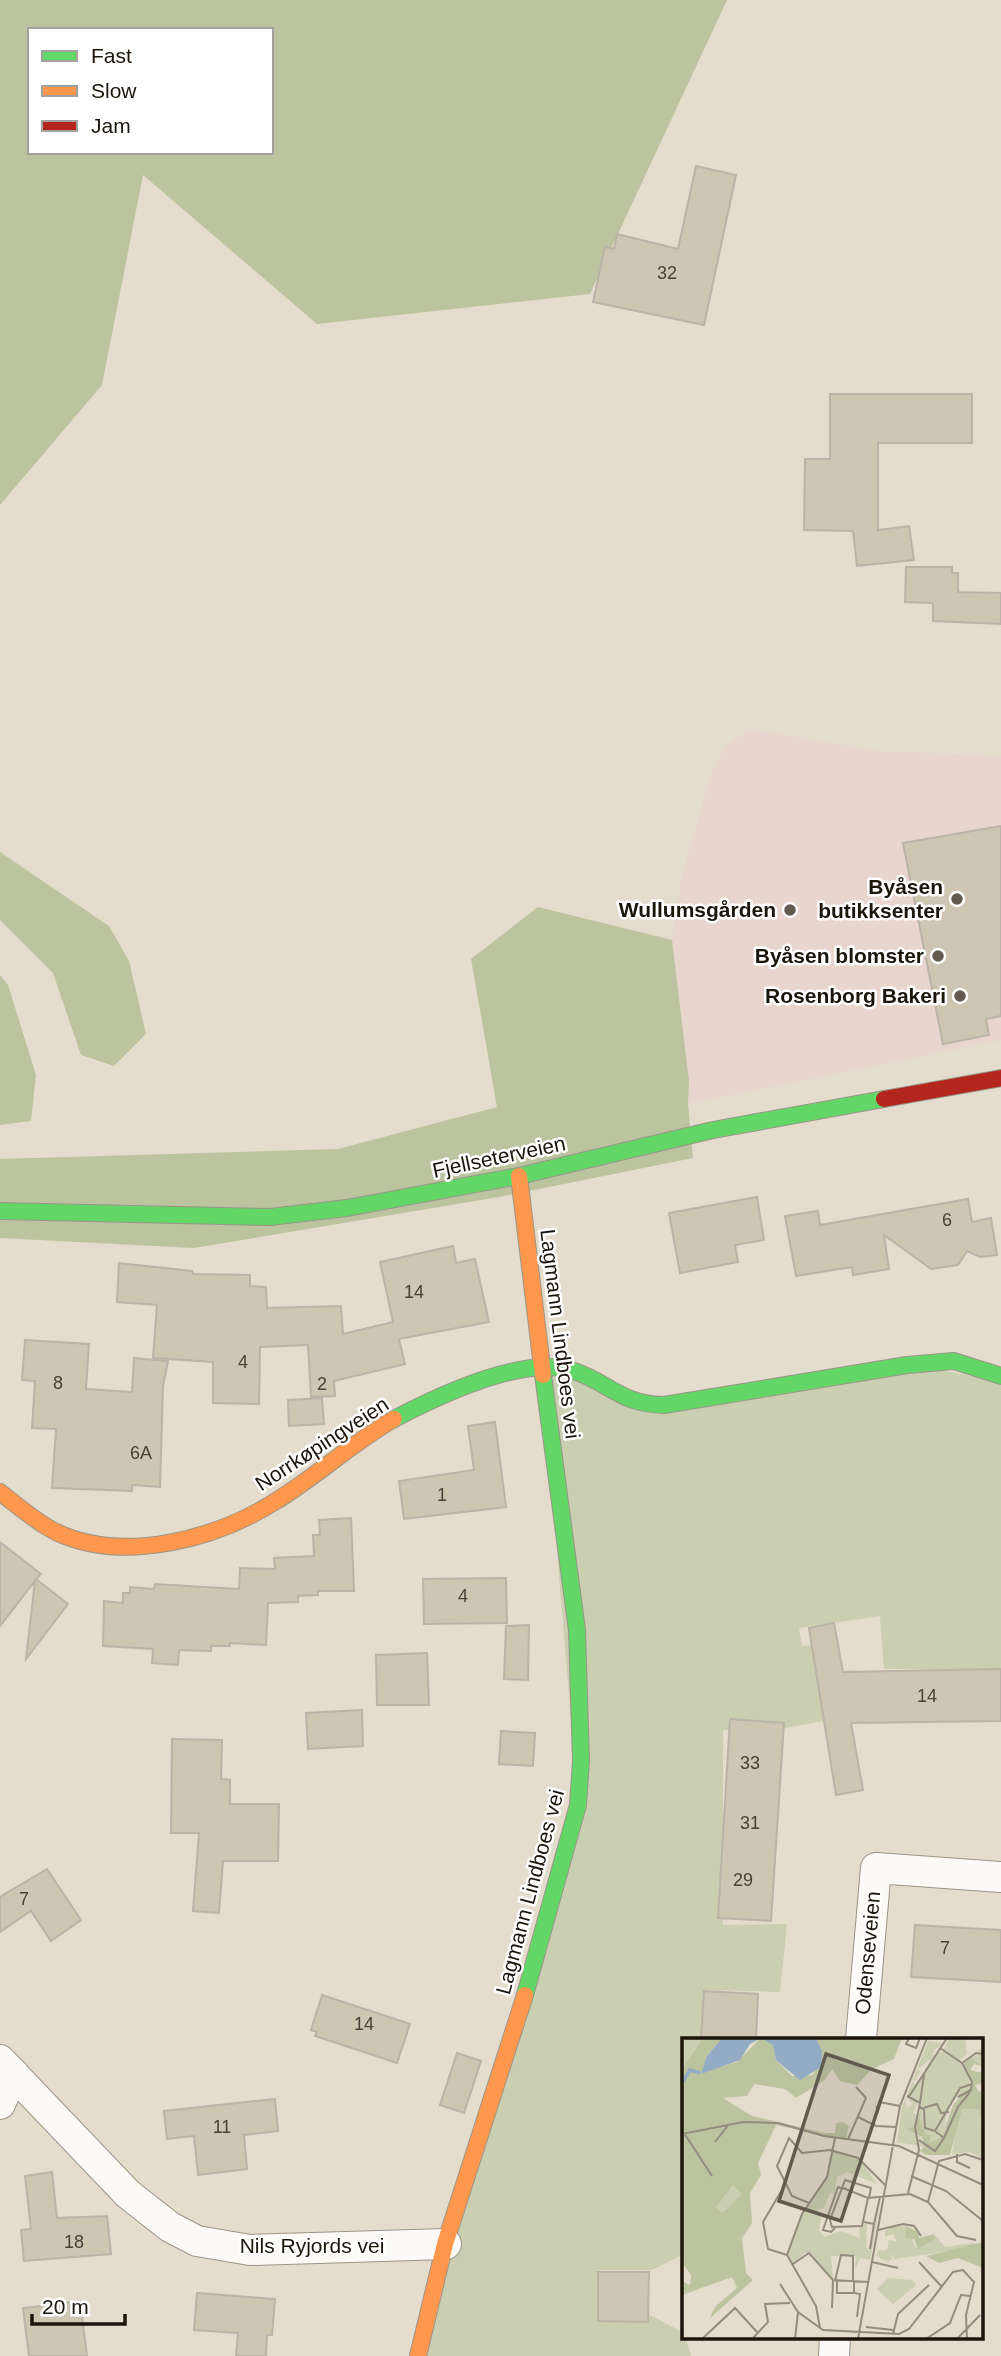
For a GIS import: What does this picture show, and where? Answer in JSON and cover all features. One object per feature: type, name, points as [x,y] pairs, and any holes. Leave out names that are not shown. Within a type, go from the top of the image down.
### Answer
[{"type":"street","name":"Fjellseterveien","points":[[0,1211],[270,1217],[347,1208],[519,1176],[713,1130],[1001,1078]]},
{"type":"street","name":"Lagmann Lindboes vei","points":[[418,2356],[425,2314],[506,2057],[578,1805],[581,1694],[571,1567],[542,1368],[519,1176]]},
{"type":"street","name":"Norrkøpingveien","points":[[0,1492],[65,1536],[107,1546],[139,1545],[224,1527],[273,1504],[382,1426],[434,1399],[499,1376],[542,1368],[564,1368],[589,1377],[621,1397],[655,1406],[678,1405],[816,1378],[907,1365],[954,1361],[1001,1376]]},
{"type":"street","name":"Odenseveien","points":[[860,2038],[876,1868],[1001,1877]]},
{"type":"street","name":"Nils Ryjords vei","points":[[7,2067],[128,2194],[170,2227],[197,2241],[250,2250],[446,2244]]},
{"type":"street","points":[[0,2104],[7,2067]]},
{"type":"street","points":[[834,2356],[835,2338]]},
{"type":"shaded area","name":"Wullumsgården","points":[[750,729],[878,751],[1001,756],[1001,1040],[688,1104],[689,1081],[672,940],[681,880],[713,768],[726,746]]},
{"type":"green space","points":[[0,0],[727,0],[590,294],[317,324],[143,175],[102,385],[0,505]]},
{"type":"green space","points":[[0,852],[109,926],[129,961],[146,1034],[114,1066],[81,1055],[53,973],[0,920]]},
{"type":"green space","points":[[538,907],[672,940],[689,1081],[688,1104],[693,1158],[499,1197],[194,1248],[0,1238],[0,1159],[338,1149],[497,1107],[471,959]]},
{"type":"green space","points":[[0,975],[8,985],[36,1075],[31,1121],[0,1125]]},
{"type":"green space","points":[[542,1368],[655,1406],[938,1370],[1001,1381],[1001,1669],[884,1669],[880,1616],[799,1628],[802,1646],[812,1645],[824,1721],[779,1729],[723,1730],[723,1925],[787,1924],[780,1992],[708,1990],[706,2038],[682,2038],[682,2255],[652,2270],[599,2270],[599,2316],[652,2316],[682,2332],[682,2338],[686,2338],[691,2356],[418,2356],[578,1805]]},
{"type":"building","points":[[696,166],[736,175],[704,325],[593,302],[605,247],[614,249],[617,234],[678,249]]},
{"type":"building","points":[[830,394],[972,394],[972,443],[878,443],[878,530],[909,526],[914,560],[857,566],[853,531],[804,530],[805,459],[830,459]]},
{"type":"building","points":[[906,567],[952,567],[952,573],[958,573],[958,592],[1001,593],[1001,624],[933,621],[933,603],[905,602]]},
{"type":"building","name":"Byåsen butikksenter","points":[[1001,826],[1001,1016],[986,1019],[989,1035],[943,1044],[903,843]]},
{"type":"building","points":[[757,1197],[764,1240],[735,1245],[738,1262],[680,1273],[669,1213]]},
{"type":"building","points":[[968,1199],[972,1222],[991,1218],[997,1255],[980,1257],[967,1251],[958,1265],[931,1269],[884,1235],[889,1269],[853,1275],[852,1267],[796,1276],[785,1216],[818,1211],[820,1225]]},
{"type":"building","points":[[453,1246],[456,1263],[475,1259],[489,1322],[399,1339],[405,1364],[334,1381],[335,1396],[311,1397],[308,1345],[260,1347],[259,1404],[213,1403],[213,1362],[153,1358],[157,1305],[117,1302],[119,1263],[192,1271],[193,1274],[250,1275],[250,1286],[266,1287],[267,1308],[341,1306],[343,1334],[393,1322],[380,1262]]},
{"type":"building","points":[[25,1340],[89,1344],[86,1389],[132,1392],[134,1358],[168,1361],[163,1386],[160,1487],[132,1485],[132,1491],[52,1488],[56,1429],[32,1428],[35,1381],[22,1380]]},
{"type":"building","points":[[322,1398],[324,1424],[289,1426],[288,1400]]},
{"type":"building","points":[[495,1422],[506,1507],[404,1519],[399,1481],[474,1470],[468,1426]]},
{"type":"building","points":[[351,1518],[354,1591],[318,1591],[318,1595],[298,1596],[298,1602],[268,1603],[266,1645],[230,1643],[230,1646],[211,1646],[211,1651],[179,1650],[178,1665],[152,1663],[153,1649],[103,1646],[104,1601],[123,1603],[123,1593],[130,1593],[130,1587],[154,1589],[155,1584],[239,1589],[240,1568],[275,1569],[274,1558],[314,1556],[313,1535],[320,1535],[319,1520]]},
{"type":"building","points":[[0,1542],[41,1574],[36,1579],[68,1604],[26,1659],[35,1581],[0,1626]]},
{"type":"building","points":[[506,1578],[507,1623],[424,1624],[423,1579]]},
{"type":"building","points":[[834,1623],[843,1672],[1001,1669],[1001,1721],[851,1723],[863,1790],[836,1795],[809,1628]]},
{"type":"building","points":[[529,1625],[528,1680],[504,1679],[506,1626]]},
{"type":"building","points":[[427,1653],[429,1705],[377,1705],[376,1655]]},
{"type":"building","points":[[362,1710],[363,1746],[308,1749],[306,1713]]},
{"type":"building","points":[[730,1719],[784,1723],[771,1921],[718,1918]]},
{"type":"building","points":[[501,1731],[535,1733],[533,1766],[499,1764]]},
{"type":"building","points":[[172,1739],[222,1740],[221,1779],[230,1780],[230,1804],[279,1804],[278,1861],[223,1861],[219,1913],[193,1911],[199,1833],[171,1833]]},
{"type":"building","points":[[47,1869],[81,1920],[51,1941],[31,1911],[0,1932],[0,1897]]},
{"type":"building","points":[[915,1925],[1001,1930],[1001,1982],[911,1977]]},
{"type":"building","points":[[704,1991],[758,1994],[756,2038],[701,2038]]},
{"type":"building","points":[[322,1995],[410,2024],[397,2063],[315,2036],[317,2032],[311,2030]]},
{"type":"building","points":[[457,2053],[481,2061],[464,2113],[440,2105]]},
{"type":"building","points":[[275,2099],[278,2131],[244,2135],[247,2169],[198,2175],[194,2136],[167,2139],[164,2111]]},
{"type":"building","points":[[52,2172],[57,2218],[107,2216],[111,2254],[24,2261],[21,2230],[31,2229],[25,2176]]},
{"type":"building","points":[[598,2272],[649,2272],[648,2322],[598,2321]]},
{"type":"building","points":[[197,2293],[275,2299],[272,2335],[267,2335],[266,2356],[236,2356],[238,2333],[194,2330]]},
{"type":"building","points":[[80,2301],[87,2356],[29,2356],[23,2308]]},
{"type":"traffic: fast","points":[[0,1211],[270,1217],[347,1208],[519,1176],[713,1130],[884,1099]]},
{"type":"traffic: fast","points":[[394,1419],[457,1389],[531,1368],[554,1367],[574,1371],[636,1401],[664,1405],[907,1365],[954,1361],[1001,1376]]},
{"type":"traffic: fast","points":[[525,1995],[578,1805],[581,1761],[577,1630],[543,1375]]},
{"type":"traffic: slow","points":[[519,1176],[543,1375]]},
{"type":"traffic: slow","points":[[0,1492],[49,1528],[83,1541],[111,1546],[169,1543],[198,1536],[252,1515],[394,1419]]},
{"type":"traffic: slow","points":[[418,2356],[445,2244],[525,1995]]},
{"type":"traffic: jam","points":[[884,1099],[1001,1078]]},
{"type":"place","name":"Byåsen butikksenter","points":[[957,899]]},
{"type":"place","name":"Wullumsgården","points":[[790,910]]},
{"type":"place","name":"Byåsen blomster","points":[[938,956]]},
{"type":"place","name":"Rosenborg Bakeri","points":[[960,996]]}]
